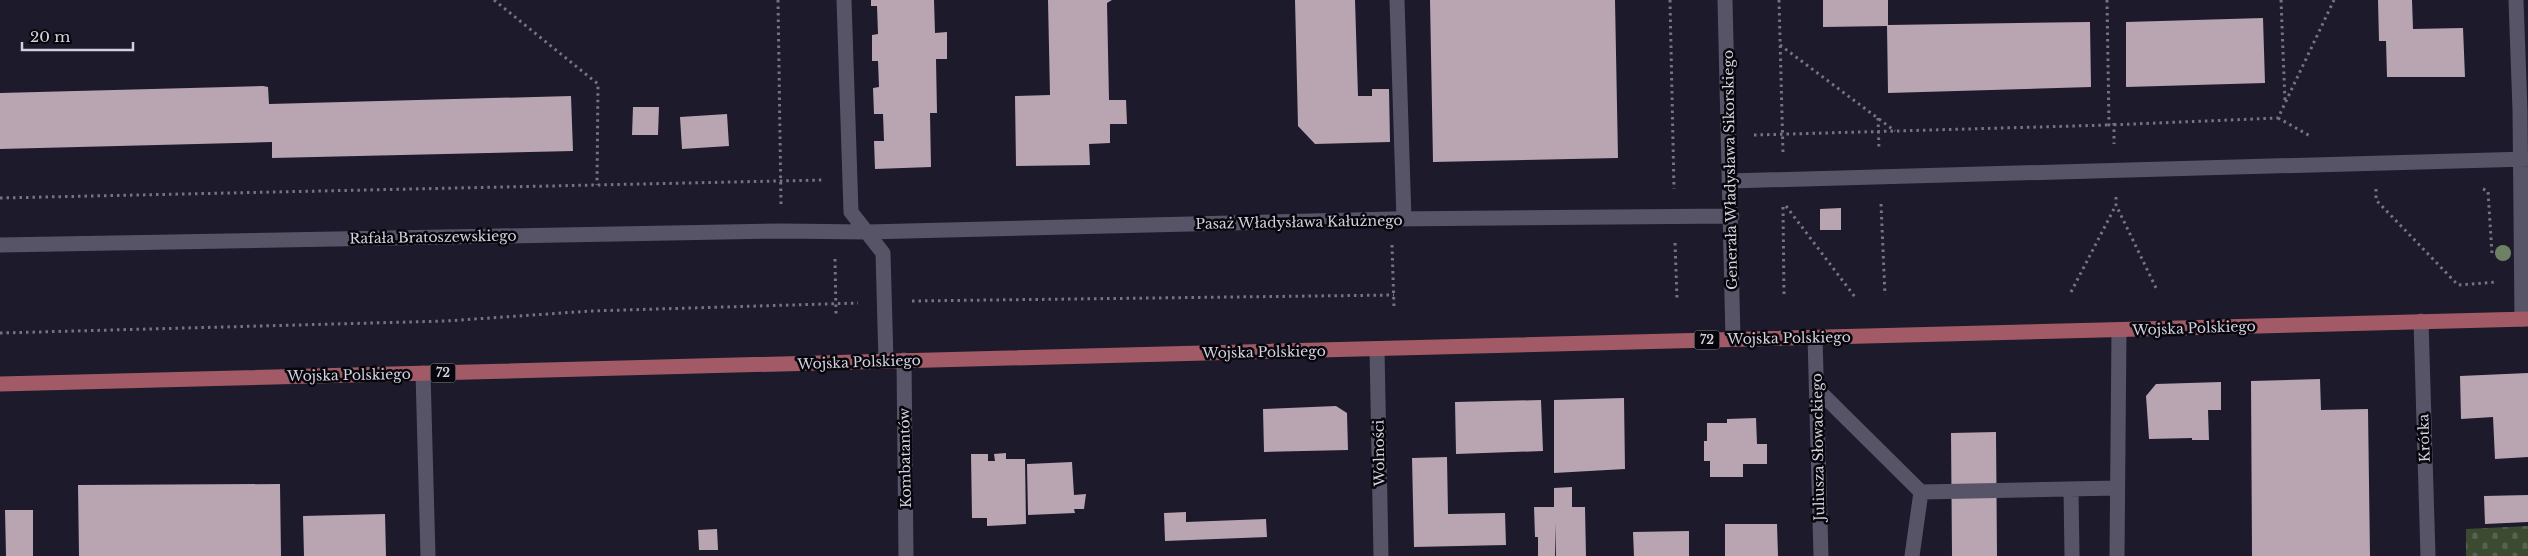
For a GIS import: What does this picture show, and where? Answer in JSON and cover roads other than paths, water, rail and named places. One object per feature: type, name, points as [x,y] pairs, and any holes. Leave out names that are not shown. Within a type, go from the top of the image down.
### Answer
[{"type":"main road","name":"Wojska Polskiego","points":[[0,384],[2525,319]]},
{"type":"street","points":[[844,0],[851,212],[883,253],[886,361]]},
{"type":"street","points":[[1397,0],[1398,219]]},
{"type":"street","name":"Generała Władysława Sikorskiego","points":[[1725,0],[1734,339]]},
{"type":"street","points":[[2516,0],[2524,159],[2522,279],[2525,319]]},
{"type":"street","points":[[1730,181],[2524,159]]},
{"type":"street","name":"Pasaż Władysława Kałużnego","points":[[867,232],[1398,219],[1732,216]]},
{"type":"street","name":"Rafała Bratoszewskiego","points":[[0,245],[782,231],[867,232]]},
{"type":"street","name":"Krótka","points":[[2421,321],[2428,556]]},
{"type":"street","points":[[2117,556],[2119,330]]},
{"type":"street","name":"Juliusza Słowackiego","points":[[1816,337],[1821,556]]},
{"type":"street","name":"Wolności","points":[[1377,349],[1381,556]]},
{"type":"street","name":"Kombatantów","points":[[904,360],[906,556]]},
{"type":"street","points":[[423,373],[428,556]]},
{"type":"street","points":[[1817,389],[1921,492],[2117,488]]},
{"type":"street","points":[[2071,489],[2072,556]]},
{"type":"street","points":[[1912,556],[1921,492]]}]
